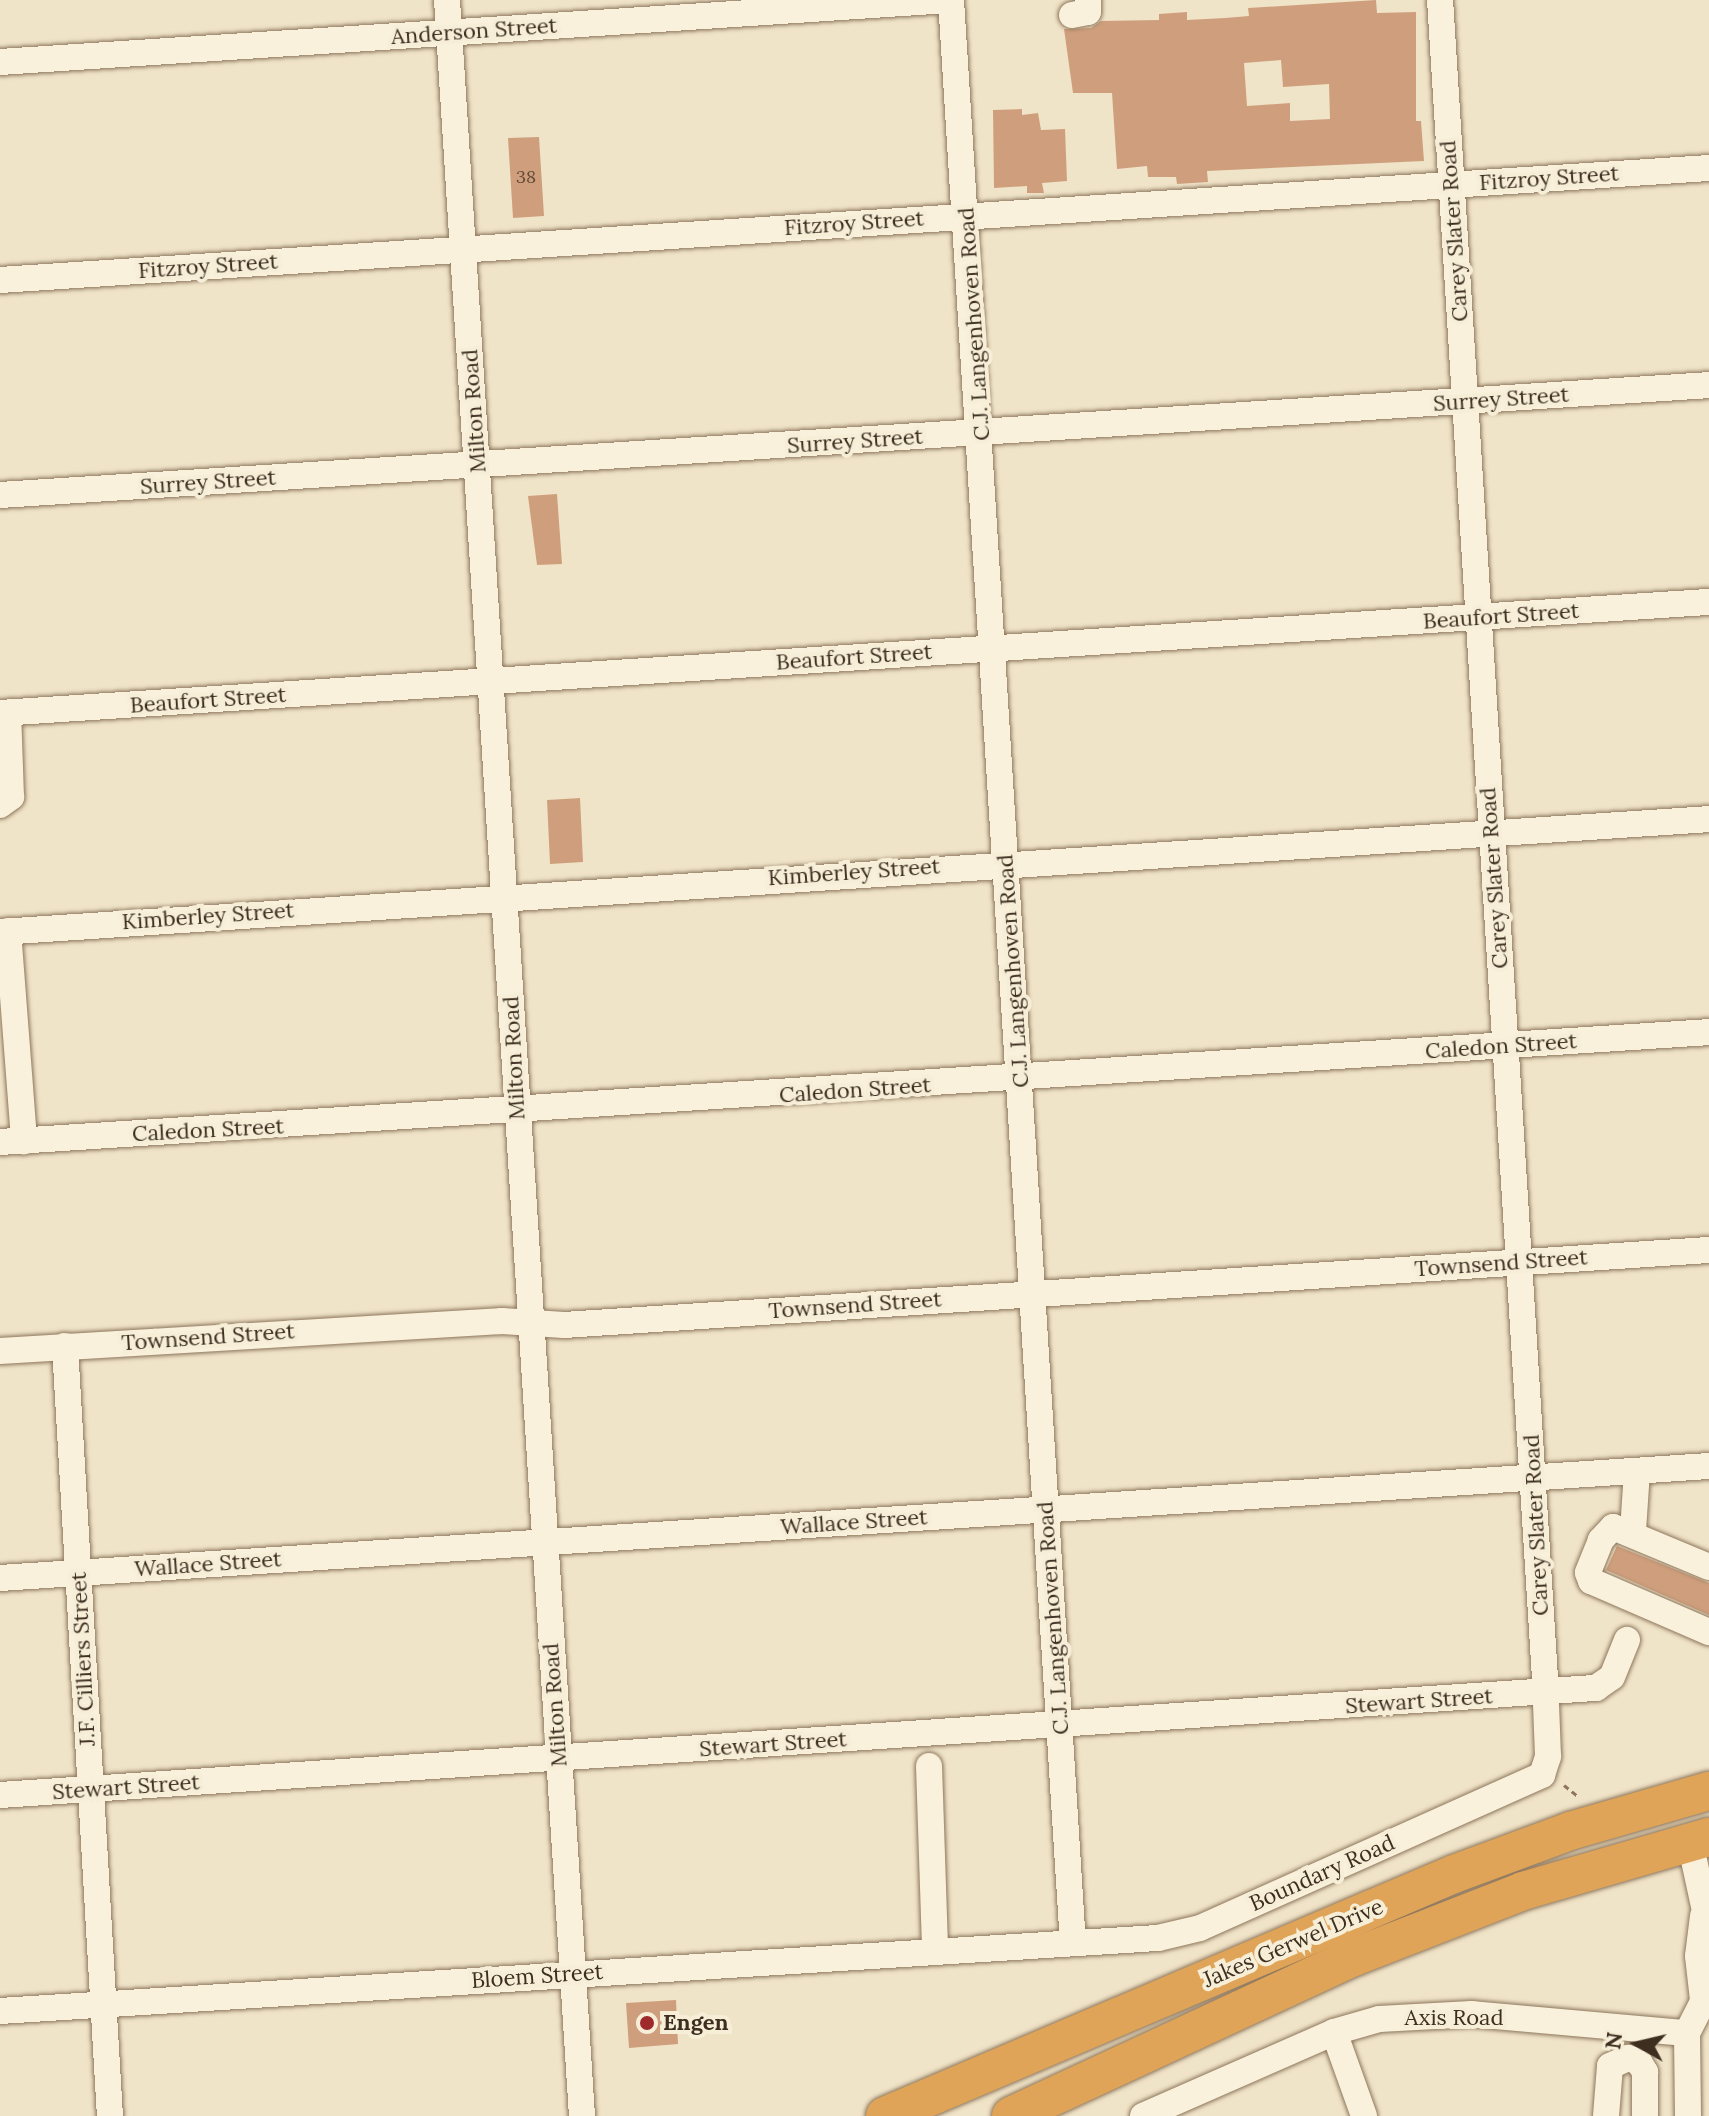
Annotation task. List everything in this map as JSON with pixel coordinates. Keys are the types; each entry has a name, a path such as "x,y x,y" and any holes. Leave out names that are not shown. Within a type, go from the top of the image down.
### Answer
{"highway":[{"name":"Jakes Gerwel Drive","path":"885,2116 1307,1935 1555,1837 1709,1791"},
{"path":"1307,1935 1370,1931 1631,1836 1662,1830 1700,1839 1709,1807"},
{"name":"Jakes Gerwel Drive","path":"1011,2116 1354,1957 1523,1891 1700,1839"}],"street":[{"name":"Milton Road","path":"447,0 582,2116"},
{"name":"Anderson Street","path":"0,62 950,0"},
{"name":"C.J. Langenhoven Road","path":"950,0 982,433 992,648 1073,1943"},
{"name":"Carey Slater Road","path":"1440,0 1548,1756"},
{"name":"Fitzroy Street","path":"0,280 1709,168"},
{"name":"Surrey Street","path":"0,495 1709,385"},
{"name":"Beaufort Street","path":"4,713 1709,602"},
{"path":"0,805 11,797 4,713"},
{"name":"Kimberley Street","path":"4,931 1007,862 1709,819"},
{"path":"4,931 12,1142"},
{"name":"Caledon Street","path":"12,1142 1021,1080 1709,1032"},
{"name":"Townsend Street","path":"0,1351 458,1323 531,1324 1709,1250"},
{"name":"J.F. Cilliers Street","path":"65,1346 101,2004 110,2116"},
{"name":"Wallace Street","path":"0,1578 1709,1466"},
{"path":"1633,1531 1637,1471"},
{"path":"1709,1567 1633,1531 1613,1527 1606,1532 1589,1567 1591,1581 1709,1632"},
{"name":"Stewart Street","path":"0,1795 1545,1692 1605,1683 1627,1640"},
{"name":"Boundary Road","path":"1073,1943 1158,1938 1200,1928 1534,1780 1542,1775 1548,1756"},
{"path":"929,1766 935,1951"},
{"path":"1688,2116 1687,2033 1706,2002 1698,1956 1706,1923 1700,1839"},
{"name":"Bloem Street","path":"0,2011 1073,1943"},
{"name":"Axis Road","path":"1143,2116 1334,2032 1428,2013 1687,2033"},
{"path":"1334,2032 1364,2116"},
{"path":"1606,2116 1610,2066 1628,2058 1639,2062 1645,2072 1645,2116"}],"building":[{"path":"1376,0 1377,13 1416,12 1416,121 1421,121 1424,161 1207,171 1208,182 1177,184 1176,177 1148,177 1147,166 1117,169 1112,93 1073,93 1064,29 1091,28 1101,21 1159,20 1159,14 1187,12 1187,20 1249,16 1248,8","holes":["1281,60 1283,87 1329,84 1330,119 1290,121 1290,103 1247,106 1244,63"]},
{"path":"1022,109 1022,115 1038,113 1041,130 1065,129 1067,181 1042,183 1044,193 1027,193 1027,186 994,188 993,110"},
{"path":"539,137 544,216 513,218 508,138"},
{"path":"557,494 562,564 537,565 528,496"},
{"path":"580,798 583,862 550,864 547,800"},
{"path":"1617,1546 1709,1583 1709,1615 1606,1570"},
{"path":"676,2000 678,2044 629,2048 626,2003"}],"place":[{"name":"Engen","path":"647,2023"}]}
